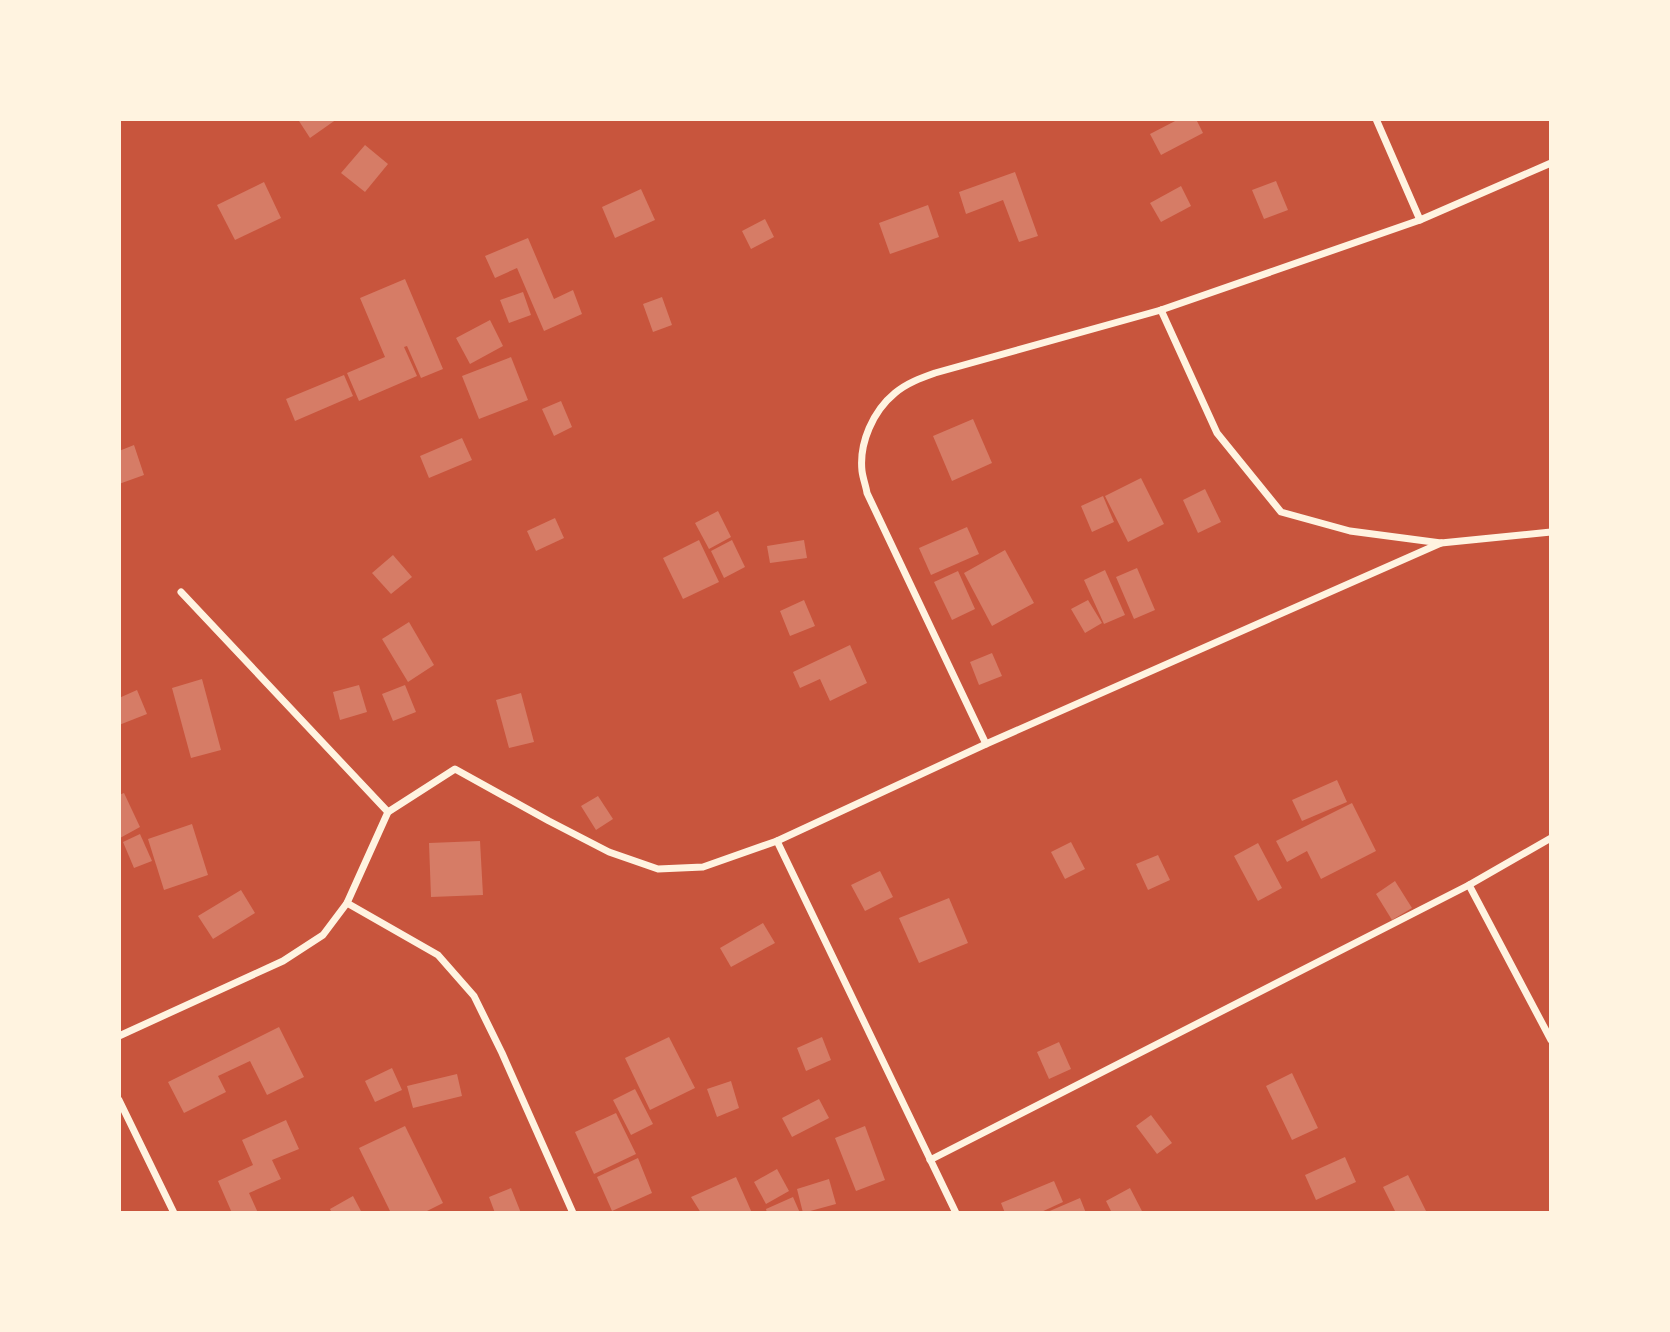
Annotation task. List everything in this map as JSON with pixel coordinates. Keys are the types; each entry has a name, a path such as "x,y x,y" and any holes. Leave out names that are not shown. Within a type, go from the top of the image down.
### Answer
{"street":[{"path":"1376,119 1420,220"},
{"path":"986,744 867,493 862,471 863,450 869,428 880,409 895,393 914,381 935,373 1161,310 1420,220 1551,163"},
{"path":"1161,310 1217,433 1281,512 1350,531 1441,543 1551,532"},
{"path":"119,1036 283,961 323,935 347,903 388,812 454,769 609,852 658,869 703,867 777,841 986,744 1441,543"},
{"path":"181,592 388,812"},
{"path":"930,1160 1469,885 1551,838"},
{"path":"777,841 956,1213"},
{"path":"1469,885 1551,1040"},
{"path":"347,903 438,955 474,996 573,1213"},
{"path":"119,1100 174,1213"}],"building":[{"path":"337,119 310,138 299,121"},
{"path":"1179,119 1196,119 1203,133 1161,155 1150,134"},
{"path":"365,145 388,164 365,192 341,173"},
{"path":"1015,172 1038,236 1019,242 1003,200 966,214 959,192"},
{"path":"1276,181 1288,210 1264,219 1252,190"},
{"path":"264,182 281,218 235,240 217,205"},
{"path":"1181,186 1191,206 1161,222 1150,203"},
{"path":"641,189 655,220 615,238 602,207"},
{"path":"928,205 939,237 890,254 879,223"},
{"path":"765,219 774,237 751,249 742,231"},
{"path":"528,238 554,299 573,290 582,314 544,331 517,268 495,278 485,256"},
{"path":"405,279 443,369 421,378 407,346 404,347 417,376 359,401 347,373 385,357 360,298"},
{"path":"523,292 531,315 509,323 500,300"},
{"path":"662,297 672,325 653,332 643,304"},
{"path":"490,320 503,346 470,364 456,338"},
{"path":"511,357 528,400 479,419 462,376"},
{"path":"344,375 353,396 295,421 286,399"},
{"path":"561,401 572,427 554,436 542,409"},
{"path":"973,419 992,463 952,481 933,436"},
{"path":"462,438 472,460 429,478 420,456"},
{"path":"134,445 144,475 119,484 119,451"},
{"path":"1141,478 1164,524 1128,542 1105,496"},
{"path":"1205,489 1221,522 1198,533 1183,500"},
{"path":"1103,496 1114,522 1092,532 1081,506"},
{"path":"718,511 731,537 709,549 695,523"},
{"path":"555,518 564,538 536,551 527,531"},
{"path":"967,527 979,554 931,575 919,548"},
{"path":"699,540 719,582 683,599 663,558"},
{"path":"732,540 745,567 724,578 711,551"},
{"path":"804,540 807,558 770,563 767,546"},
{"path":"1005,550 1034,603 992,626 964,573"},
{"path":"393,555 412,577 391,594 372,573"},
{"path":"1137,568 1155,610 1134,619 1116,577"},
{"path":"1105,570 1125,615 1104,624 1084,580"},
{"path":"958,571 975,609 952,620 934,582"},
{"path":"804,600 815,626 790,636 780,611"},
{"path":"1088,600 1102,623 1085,633 1071,609"},
{"path":"409,622 434,665 408,682 382,639"},
{"path":"850,645 867,683 830,701 820,679 800,688 793,672"},
{"path":"992,653 1002,676 979,685 970,662"},
{"path":"202,679 221,750 191,758 172,688"},
{"path":"359,685 367,712 340,720 333,692"},
{"path":"405,685 416,712 393,721 382,694"},
{"path":"137,690 147,714 119,725 119,698"},
{"path":"521,693 534,742 509,748 496,700"},
{"path":"1337,780 1347,802 1302,821 1292,800"},
{"path":"124,793 140,827 120,838 119,795"},
{"path":"598,796 613,819 596,830 581,806"},
{"path":"1352,803 1376,851 1321,879 1307,851 1287,862 1276,841"},
{"path":"192,824 208,875 164,890 148,839"},
{"path":"140,834 152,861 134,868 123,842"},
{"path":"480,841 483,895 431,897 429,843"},
{"path":"1071,842 1085,869 1065,879 1051,852"},
{"path":"1258,843 1282,888 1258,901 1234,856"},
{"path":"1158,855 1170,880 1148,890 1136,864"},
{"path":"880,871 893,897 865,911 851,885"},
{"path":"1395,881 1412,908 1392,920 1376,894"},
{"path":"241,890 255,913 213,939 198,916"},
{"path":"949,898 968,943 919,963 899,918"},
{"path":"763,923 775,943 731,967 720,948"},
{"path":"279,1027 304,1077 267,1095 250,1061 218,1076 226,1092 184,1113 168,1082"},
{"path":"669,1037 695,1088 650,1110 625,1058"},
{"path":"822,1037 831,1060 806,1071 797,1048"},
{"path":"1059,1042 1071,1069 1049,1079 1037,1052"},
{"path":"392,1068 402,1090 375,1102 365,1081"},
{"path":"1292,1073 1318,1128 1292,1140 1266,1086"},
{"path":"457,1074 462,1096 413,1108 407,1086"},
{"path":"731,1081 739,1108 717,1117 707,1089"},
{"path":"635,1089 653,1124 631,1135 613,1100"},
{"path":"819,1099 829,1118 792,1137 782,1118"},
{"path":"616,1113 636,1154 594,1174 575,1132"},
{"path":"1151,1115 1172,1143 1157,1154 1136,1126"},
{"path":"286,1120 299,1149 272,1160 281,1179 249,1193 258,1213 232,1213 218,1181 253,1165 242,1140"},
{"path":"405,1126 443,1203 423,1213 391,1213 359,1148"},
{"path":"865,1126 885,1180 856,1191 835,1138"},
{"path":"1345,1157 1356,1182 1316,1200 1305,1175"},
{"path":"638,1158 652,1193 612,1211 597,1177"},
{"path":"777,1169 789,1191 766,1204 754,1182"},
{"path":"1408,1175 1427,1213 1396,1213 1383,1187"},
{"path":"736,1177 752,1213 701,1213 691,1197"},
{"path":"829,1179 836,1204 803,1213 797,1189"},
{"path":"1054,1181 1063,1202 1039,1213 1005,1213 1001,1203"},
{"path":"511,1188 521,1213 495,1213 489,1197"},
{"path":"1130,1188 1143,1213 1112,1213 1106,1201"},
{"path":"353,1196 362,1213 332,1213 330,1209"},
{"path":"793,1197 800,1213 767,1213 766,1209"},
{"path":"1080,1198 1086,1213 1045,1213"}]}
